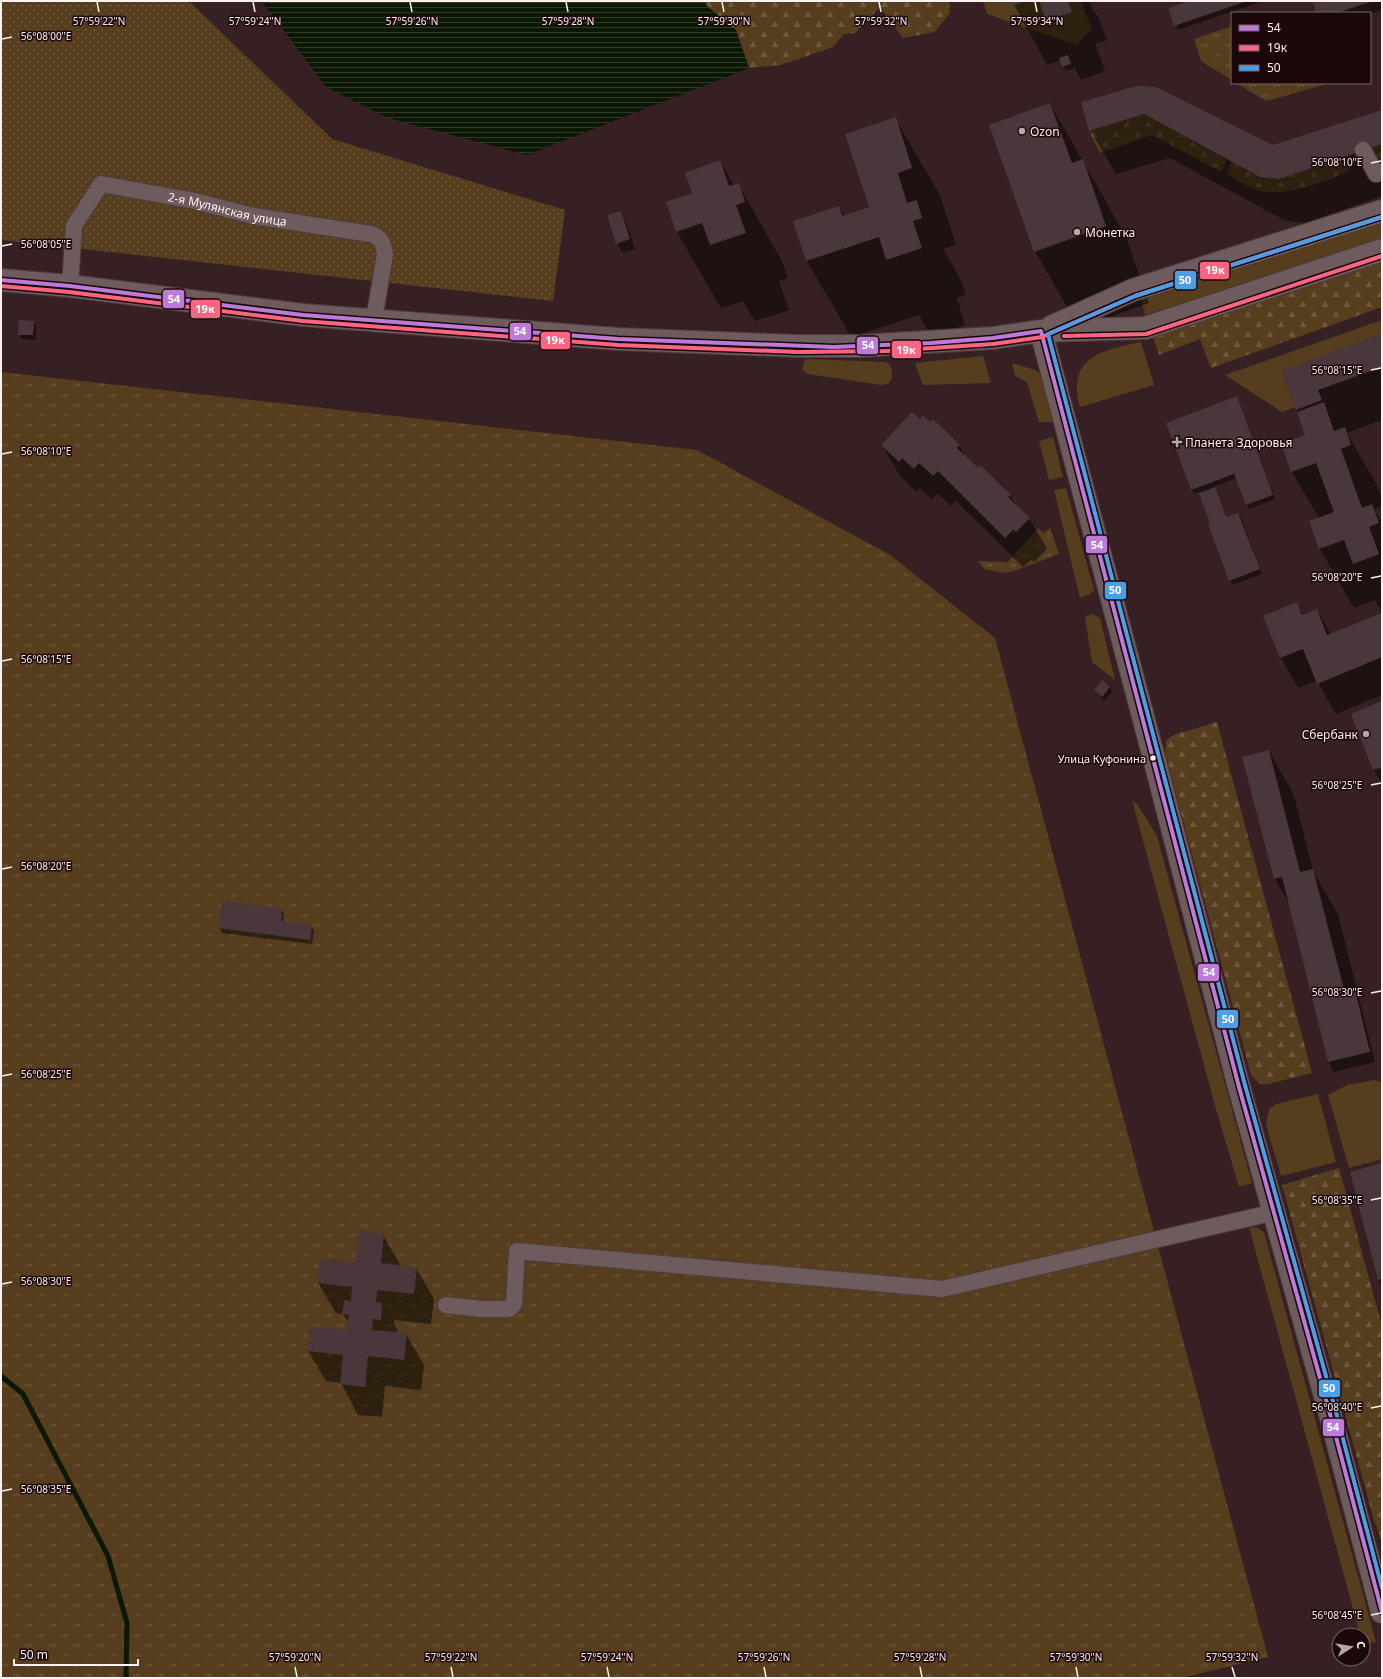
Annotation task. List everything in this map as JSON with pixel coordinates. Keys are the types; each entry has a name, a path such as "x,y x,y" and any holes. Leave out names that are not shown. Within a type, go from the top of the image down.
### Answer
{"main road":[{"path":"1041,331 1133,290 1382,211"},
{"path":"1,280 70,286 303,314 618,339 798,346 860,346 993,338 1041,331 1145,328 1382,250"},
{"path":"1041,331 1152,750 1239,1087 1275,1212 1382,1612"}],"street":[{"path":"1363,150 1376,174 1382,172"},
{"name":"2-я Мулянская улица","path":"70,286 74,226 101,184 195,201 253,216 371,234 379,237 384,244 385,254 374,320"},
{"path":"446,1305 481,1309 509,1309 514,1304 517,1251 942,1289 1275,1212"}],"green space":[{"path":"1,1 189,1 332,139 565,210 553,301 1,240"},
{"path":"703,1 949,1 950,13 935,32 903,38 880,7 855,33 844,34 833,47 781,65 749,68 736,30 709,8"},
{"path":"983,1 1011,1 1013,6 1028,1 1039,1 1046,21 1072,12 1068,1 1081,1 1092,29 1076,45 987,14"},
{"path":"1231,26 1231,79 1201,61 1194,39"},
{"path":"1238,84 1326,84 1266,101"},
{"path":"1144,114 1227,160 1221,172 1152,135 1100,153 1089,131"},
{"path":"1382,144 1382,161 1378,163 1368,148"},
{"path":"1352,154 1352,165 1348,171 1327,180 1291,191 1268,192 1257,190 1227,174 1231,162 1260,177 1279,179"},
{"path":"1382,220 1382,238 1145,315 1141,300"},
{"path":"1382,258 1382,307 1211,368 1200,339 1159,355 1153,337"},
{"path":"1382,320 1382,334 1282,371 1295,407 1282,412 1225,375"},
{"path":"1141,342 1154,385 1080,407 1077,390 1078,377 1083,367 1090,359 1100,353"},
{"path":"983,356 991,383 923,385 915,363"},
{"path":"807,359 885,362 891,367 892,379 888,384 881,385 808,374 802,370 804,362"},
{"path":"1012,363 1035,370 1042,375 1057,422 1039,422 1027,382 1015,376"},
{"path":"1,372 697,450 890,555 995,638 1268,1657 1181,1678 1,1678"},
{"path":"1053,437 1063,477 1049,480 1039,441"},
{"path":"1066,488 1094,590 1090,594 1080,598 1054,490"},
{"path":"1038,528 1044,533 1050,528 1059,554 1017,570 1004,573 984,569 978,561 1008,562"},
{"path":"1093,614 1100,618 1115,680 1092,662 1085,616"},
{"path":"1217,722 1312,1073 1268,1084 1260,1084 1251,1075 1165,753 1166,740 1176,734"},
{"path":"1132,800 1138,805 1157,836 1252,1183 1239,1187 1214,1102"},
{"path":"1375,1080 1382,1083 1382,1159 1349,1168 1328,1095 1347,1085"},
{"path":"1318,1094 1336,1162 1281,1176 1266,1125 1269,1109 1276,1104"},
{"path":"1339,1168 1382,1326 1382,1542 1374,1520 1282,1185"},
{"path":"1249,1227 1257,1228 1264,1232 1376,1642 1371,1643 1371,1627 1358,1627"}],"shaded area":[{"path":"262,1 703,1 709,8 736,30 749,68 527,155 388,118 326,87"}],"building":[{"path":"1011,1 1027,1 1012,6"},
{"path":"1039,1 1068,1 1072,12 1046,21"},
{"path":"1189,1 1247,1 1174,26 1168,8"},
{"path":"1313,1 1374,1 1339,12 1316,12"},
{"path":"1068,55 1071,64 1062,67 1059,58"},
{"path":"1137,86 1156,87 1273,145 1382,110 1382,144 1279,179 1260,177 1144,114 1089,131 1081,102"},
{"path":"1050,103 1072,163 1083,159 1106,226 1034,252 989,125"},
{"path":"896,117 912,168 898,173 907,203 917,200 922,218 913,221 922,248 886,260 879,237 806,261 793,221 839,206 842,216 869,207 845,134"},
{"path":"720,160 729,186 739,183 745,202 736,205 746,233 710,245 702,223 676,232 666,202 692,193 685,173"},
{"path":"621,211 630,239 616,244 607,215"},
{"path":"19,320 34,321 33,335 18,335"},
{"path":"1382,334 1382,367 1318,390 1322,400 1296,410 1282,371"},
{"path":"1237,396 1273,495 1246,505 1234,474 1191,490 1166,423"},
{"path":"1324,402 1334,431 1345,427 1351,445 1341,449 1362,508 1372,504 1379,523 1369,527 1379,554 1353,564 1344,540 1319,549 1309,521 1334,512 1316,463 1291,472 1281,444 1305,435 1297,412"},
{"path":"912,412 920,419 923,415 930,422 933,419 960,445 957,448 978,468 980,465 1011,495 1008,497 1030,518 1016,532 1013,530 1005,538 938,471 933,476 919,463 914,469 902,458 899,462 881,445"},
{"path":"1215,487 1226,517 1238,513 1260,569 1229,581 1208,524 1210,523 1199,493"},
{"path":"1297,602 1302,615 1317,609 1327,635 1382,613 1382,657 1317,684 1303,649 1280,658 1263,616"},
{"path":"1102,680 1110,687 1102,697 1094,690"},
{"path":"1382,701 1382,767 1373,770 1351,714"},
{"path":"1269,750 1300,872 1313,869 1345,993 1355,990 1370,1052 1328,1062 1282,877 1274,879 1242,757"},
{"path":"222,901 282,909 281,921 312,925 310,940 218,928"},
{"path":"1382,1163 1382,1279 1378,1280 1350,1172"},
{"path":"359,1231 384,1234 381,1263 417,1267 414,1294 377,1290 376,1302 382,1303 381,1320 373,1319 372,1330 407,1333 404,1360 368,1356 365,1387 340,1384 343,1355 307,1351 310,1326 347,1330 349,1315 342,1314 344,1300 351,1301 352,1287 317,1283 320,1259 355,1262"}],"waterway":[{"path":"1,1376 23,1394 108,1556 127,1623 126,1678"}],"transit line":[{"name":"19к","path":"1,286 69,292 303,321 618,345 798,352 887,351 993,344 1042,337 1135,296 1382,217"},
{"name":"50","path":"1382,217 1135,296 1048,334 1245,1085 1336,1412 1382,1588"},
{"name":"19к","path":"1064,336 1146,334 1382,256"},
{"name":"54","path":"1,280 70,286 303,315 618,339 834,347 931,343 993,338 1041,331"},
{"name":"54","path":"1041,331 1239,1087 1330,1414 1382,1612"}],"place":[{"name":"Ozon","path":"1022,131"},
{"name":"Монетка","path":"1077,232"},
{"name":"Планета Здоровья","path":"1177,442"},
{"name":"Сбербанк","path":"1366,734"},
{"name":"Улица Куфонина","path":"1153,758"}]}
